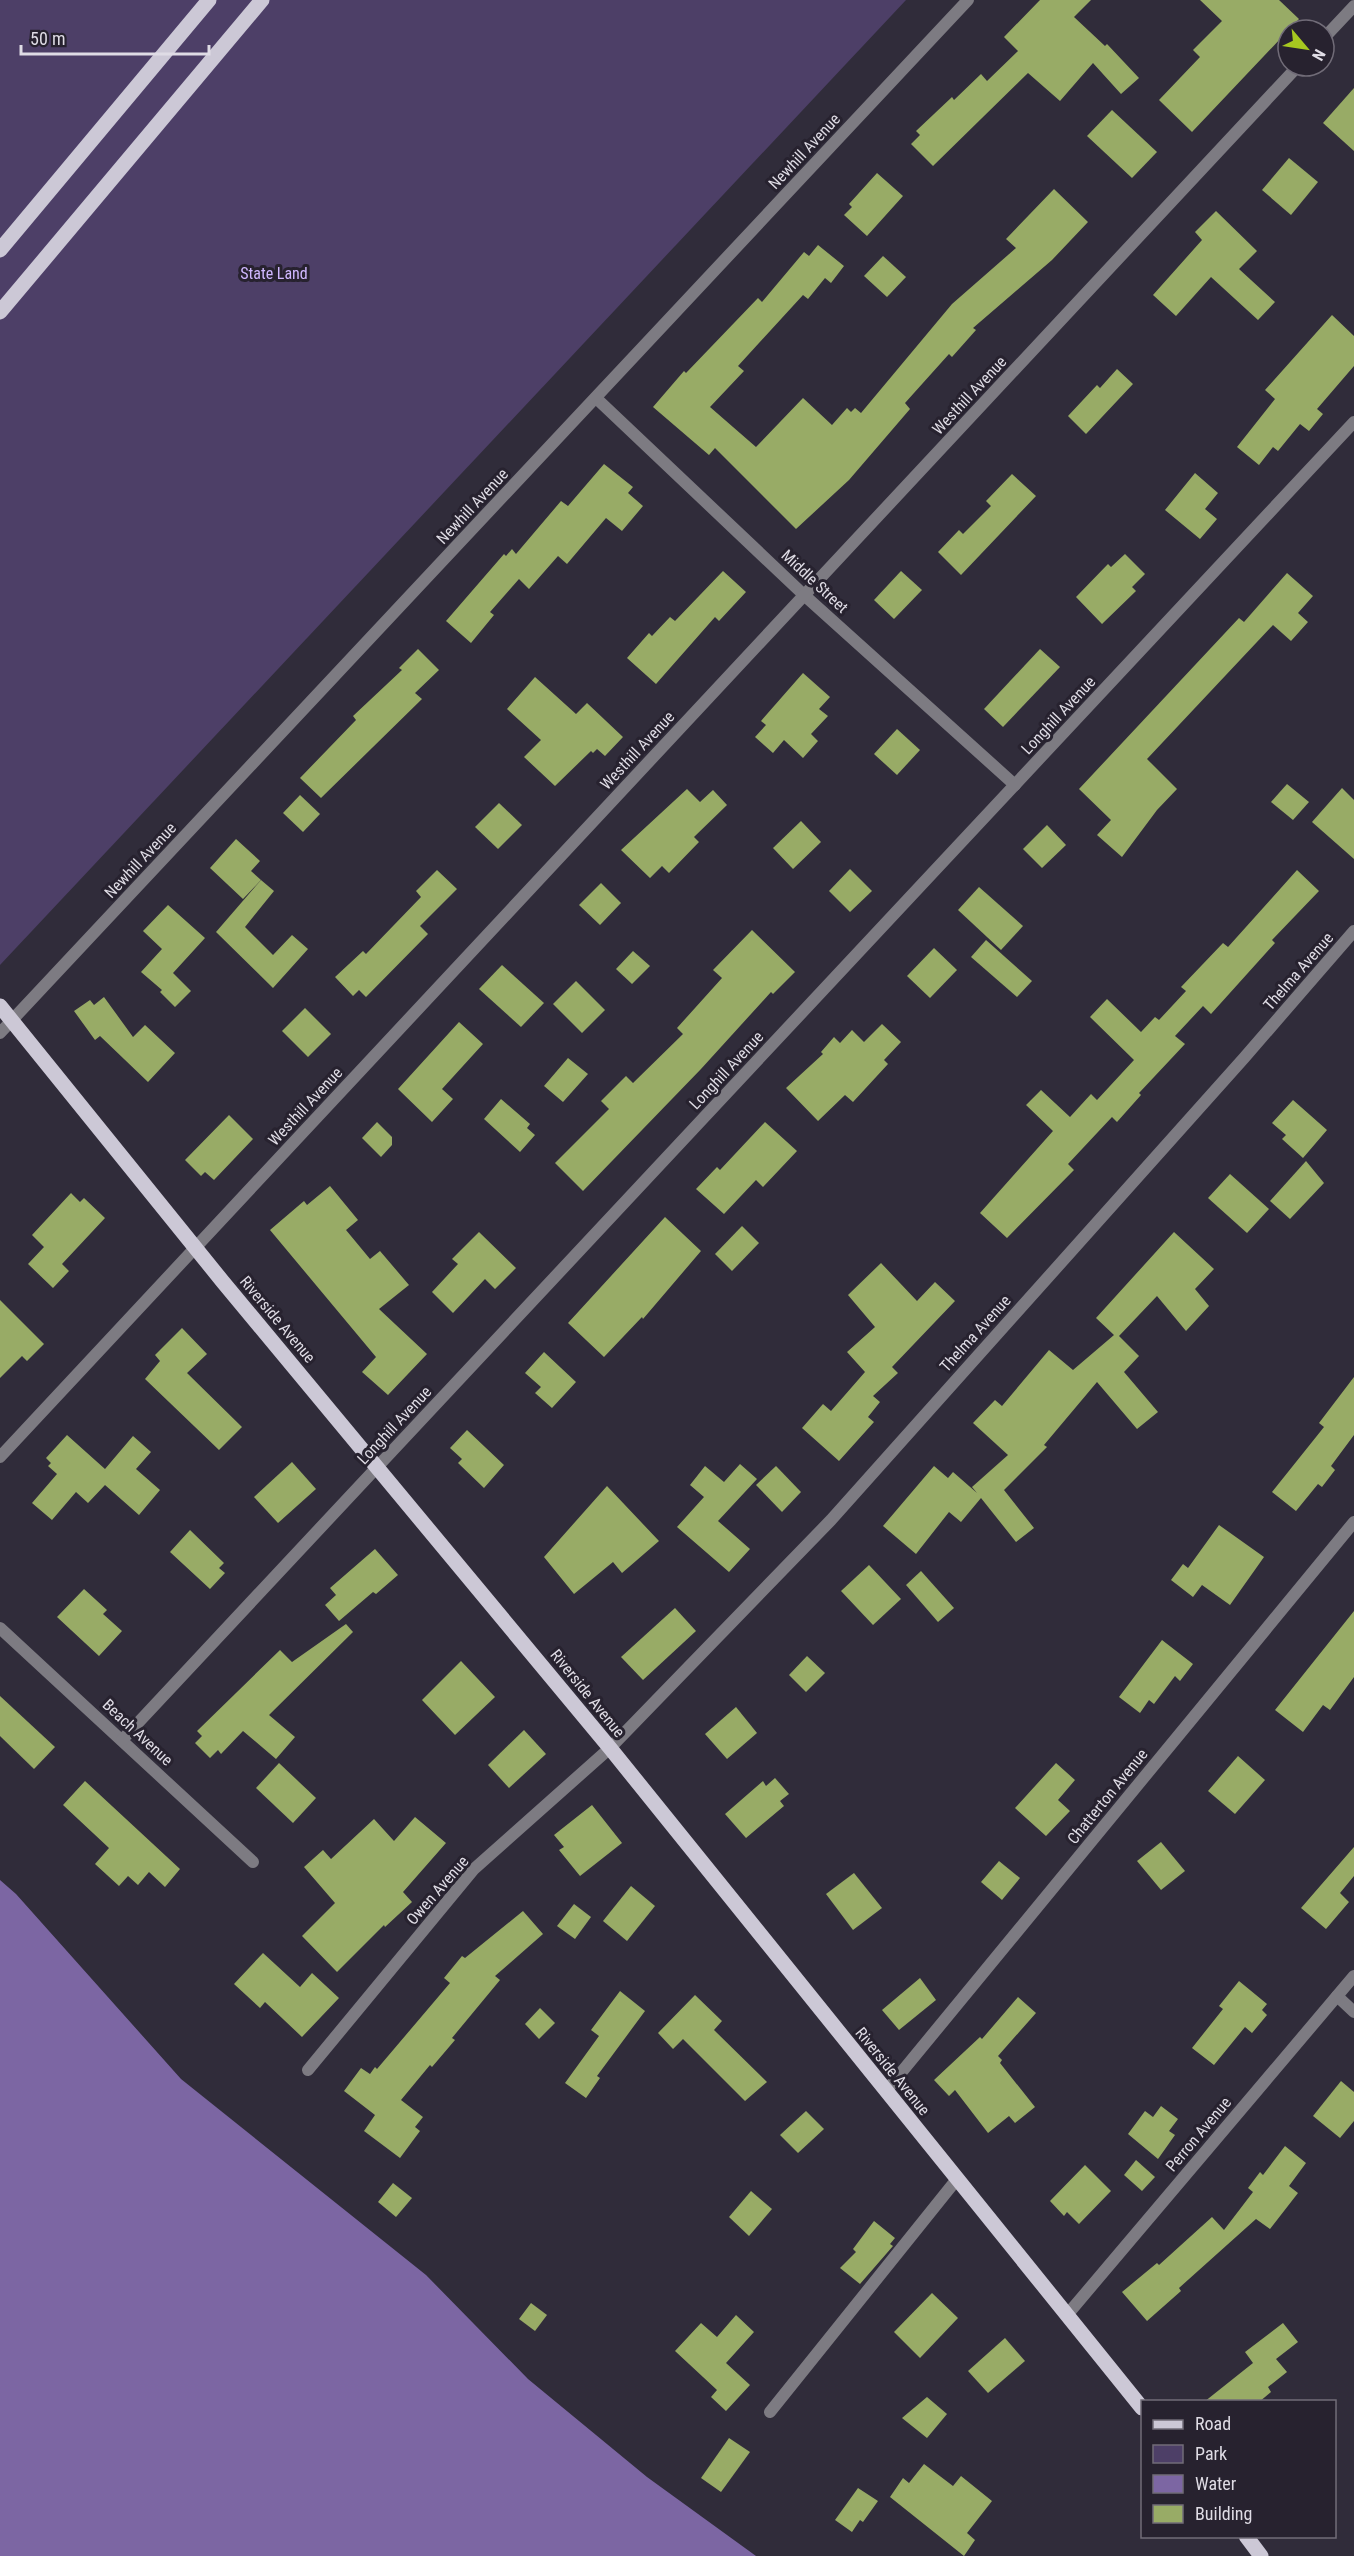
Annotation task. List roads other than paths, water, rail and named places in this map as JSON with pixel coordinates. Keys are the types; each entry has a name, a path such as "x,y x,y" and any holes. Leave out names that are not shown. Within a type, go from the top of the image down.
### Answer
{"main road":[{"path":"0,250 208,0"},
{"path":"0,312 262,0"},
{"name":"Riverside Avenue","path":"0,1006 610,1748 1141,2406"},
{"path":"1248,2538 1261,2556"}],"street":[{"name":"Newhill Avenue","path":"0,1033 968,0"},
{"path":"1336,25 1354,6"},
{"name":"Westhill Avenue","path":"0,1457 1287,78"},
{"name":"Middle Street","path":"596,398 804,595 1015,785"},
{"name":"Longhill Avenue","path":"122,1740 1354,422"},
{"name":"Thelma Avenue","path":"610,1748 831,1520 1244,1058 1354,931"},
{"name":"Chatterton Avenue","path":"886,2091 1354,1522"},
{"name":"Beach Avenue","path":"0,1628 253,1862"},
{"name":"Owen Avenue","path":"308,2070 474,1869 610,1748"},
{"name":"Perron Avenue","path":"1067,2315 1354,1976"},
{"path":"1337,1996 1354,2012"},
{"path":"770,2412 957,2179"}],"water":[{"path":"0,1880 16,1894 181,2079 426,2275 528,2379 647,2477 756,2556 0,2556"}],"park label":[{"name":"State Land","path":"274,273"}]}
